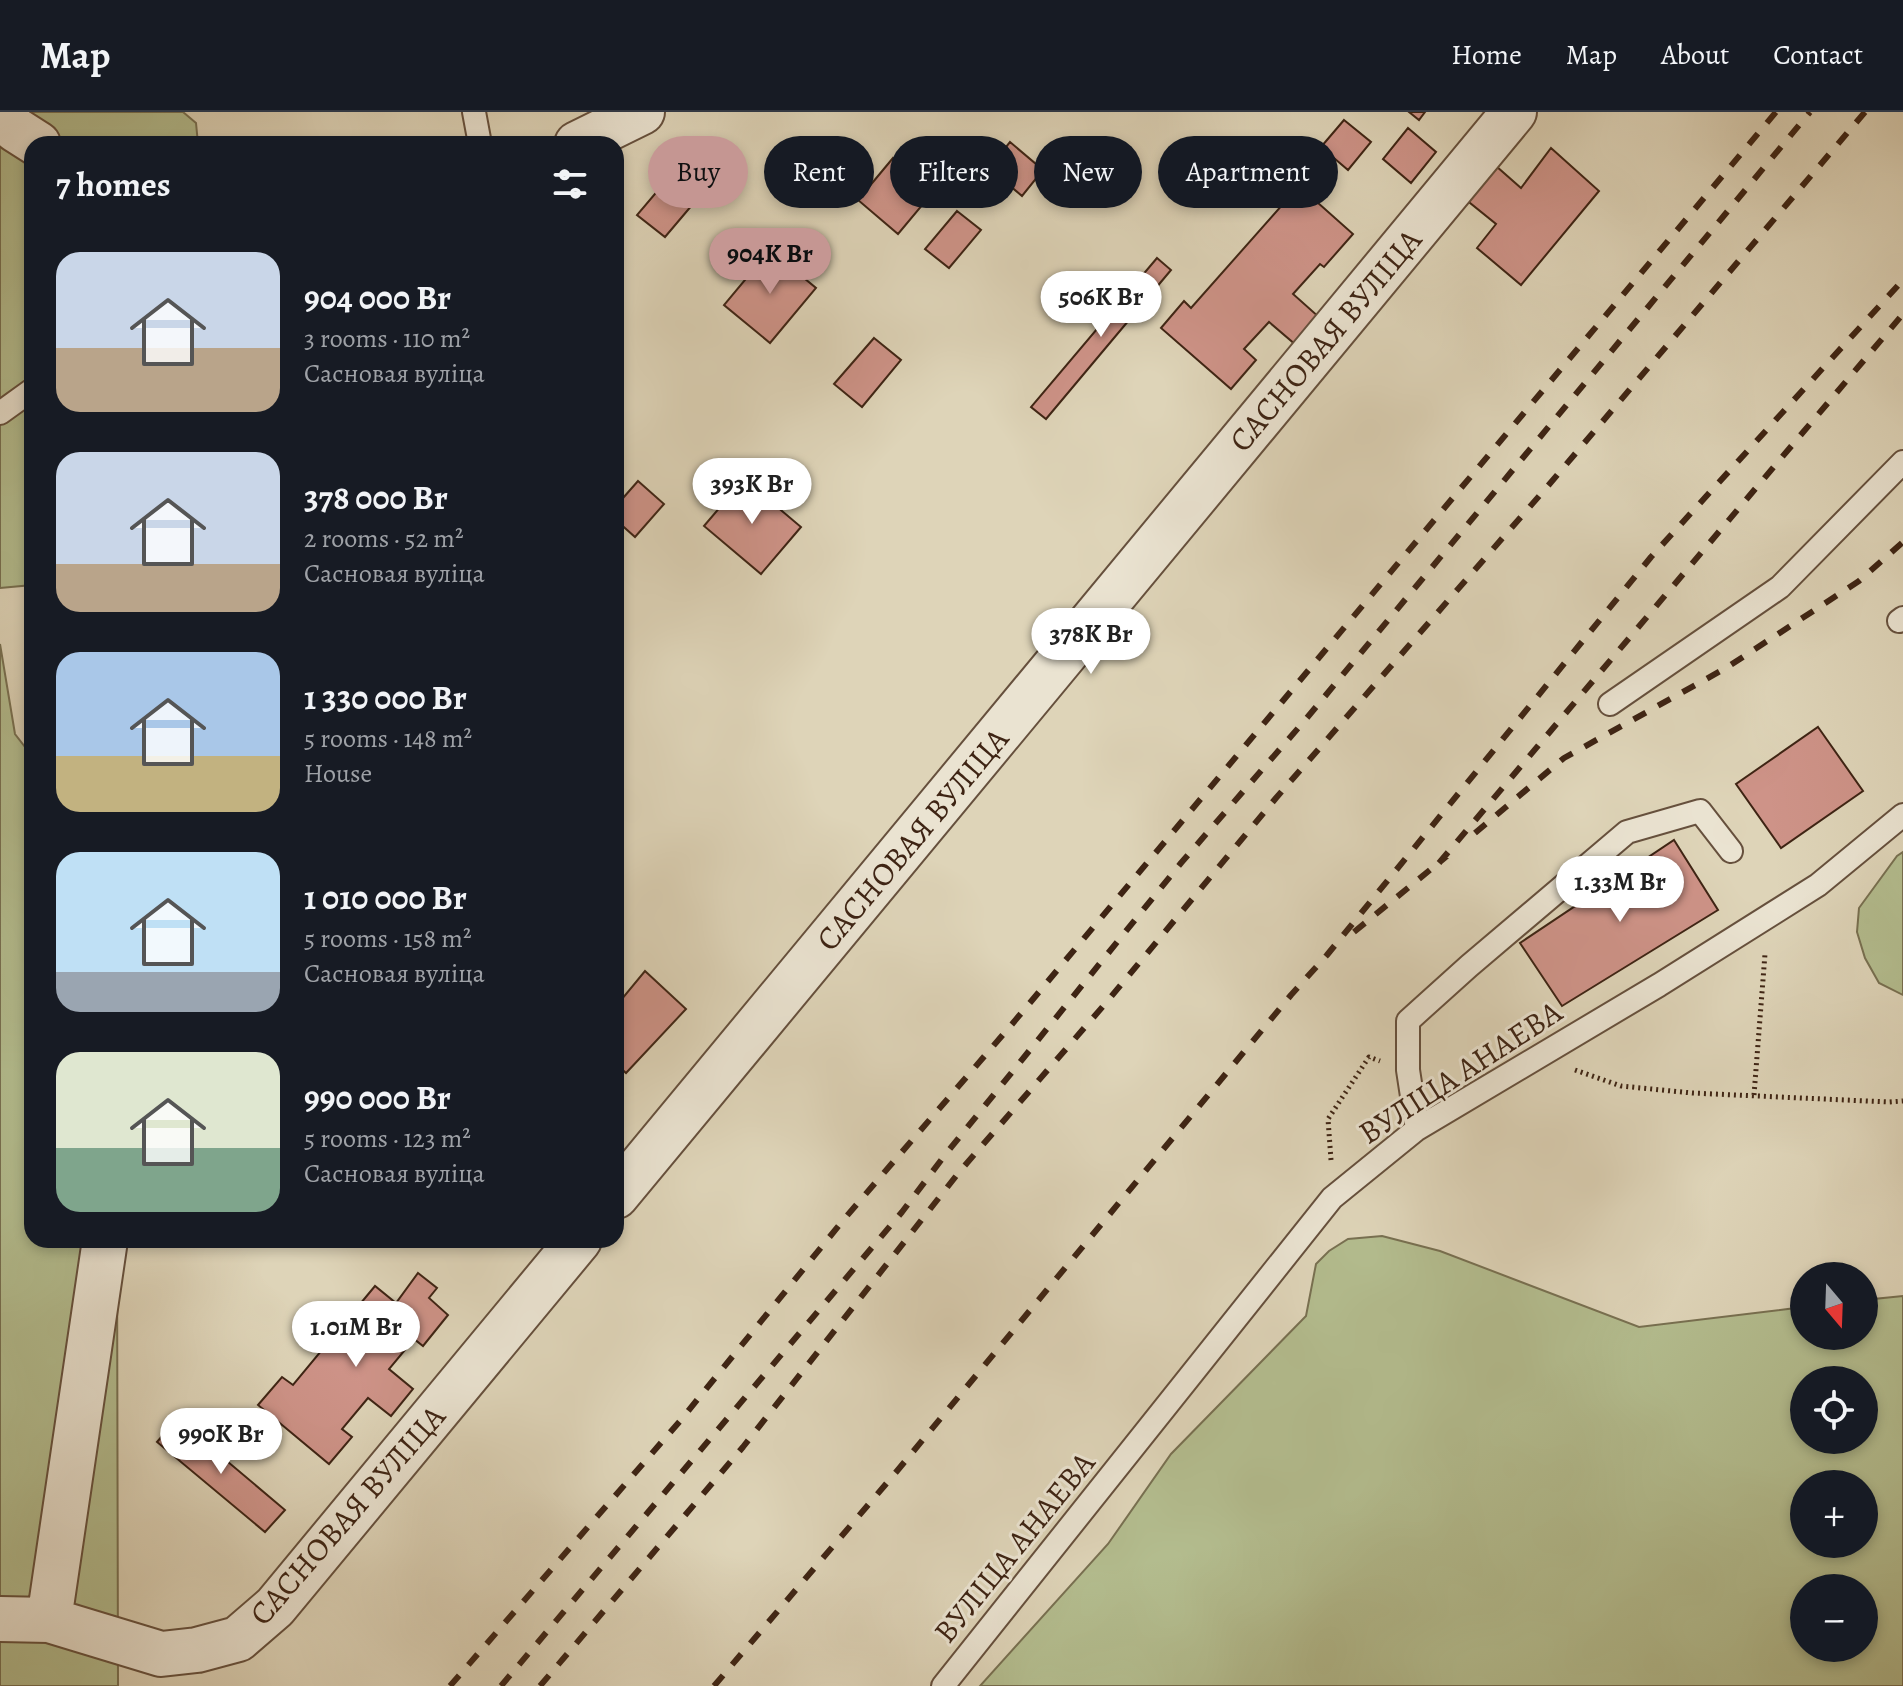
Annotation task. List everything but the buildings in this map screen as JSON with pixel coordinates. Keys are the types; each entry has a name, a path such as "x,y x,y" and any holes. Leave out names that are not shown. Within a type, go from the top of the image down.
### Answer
{"street":[{"path":"593,136 642,112"},
{"name":"САСНОВАЯ ВУЛІЦА","path":"624,1186 1514,112"},
{"path":"0,116 25,136"},
{"path":"49,1620 104,1248"},
{"name":"САСНОВАЯ ВУЛІЦА","path":"0,1619 49,1620 161,1654 197,1650 238,1639 275,1607 572,1248"}],"lane":[{"path":"474,112 478,136"},
{"path":"0,413 24,396"},
{"path":"1610,704 1780,587 1903,462"},
{"path":"1417,1129 1408,1070 1408,1021 1469,966 1627,832 1700,811 1731,851"},
{"name":"ВУЛІЦА АНАЕВА","path":"943,1686 1332,1198 1417,1129 1659,985 1818,885 1903,815"}],"path":[{"path":"1754,1095 1768,917"},
{"path":"1332,1198 1328,1119 1369,1057 1408,1070"},
{"path":"1535,1057 1621,1086 1692,1093 1903,1101"}],"green space":[{"path":"0,112 183,112 196,123 197,136 24,136 24,586 0,588"},
{"path":"0,644 15,734 24,746 24,1248 117,1248 118,1686 0,1686"},
{"path":"1903,852 1903,995 1879,983 1865,958 1857,932 1859,908"},
{"path":"1382,1236 1440,1251 1639,1327 1790,1309 1790,1350 1878,1350 1878,1299 1903,1296 1903,1686 980,1686 1108,1544 1171,1454 1306,1316 1316,1264 1348,1239"}],"railway":[{"path":"450,1686 680,1421 845,1218 1013,1023 1776,112"},
{"path":"501,1686 902,1212 1181,863 1306,719 1810,112"},
{"path":"540,1686 743,1447 960,1171 1865,112"},
{"path":"714,1686 1327,955 1651,557 1903,280"},
{"path":"1439,863 1903,314"},
{"path":"1475,833 1564,758 1726,668 1859,581 1903,542"},
{"path":"1354,932 1447,856"}]}
